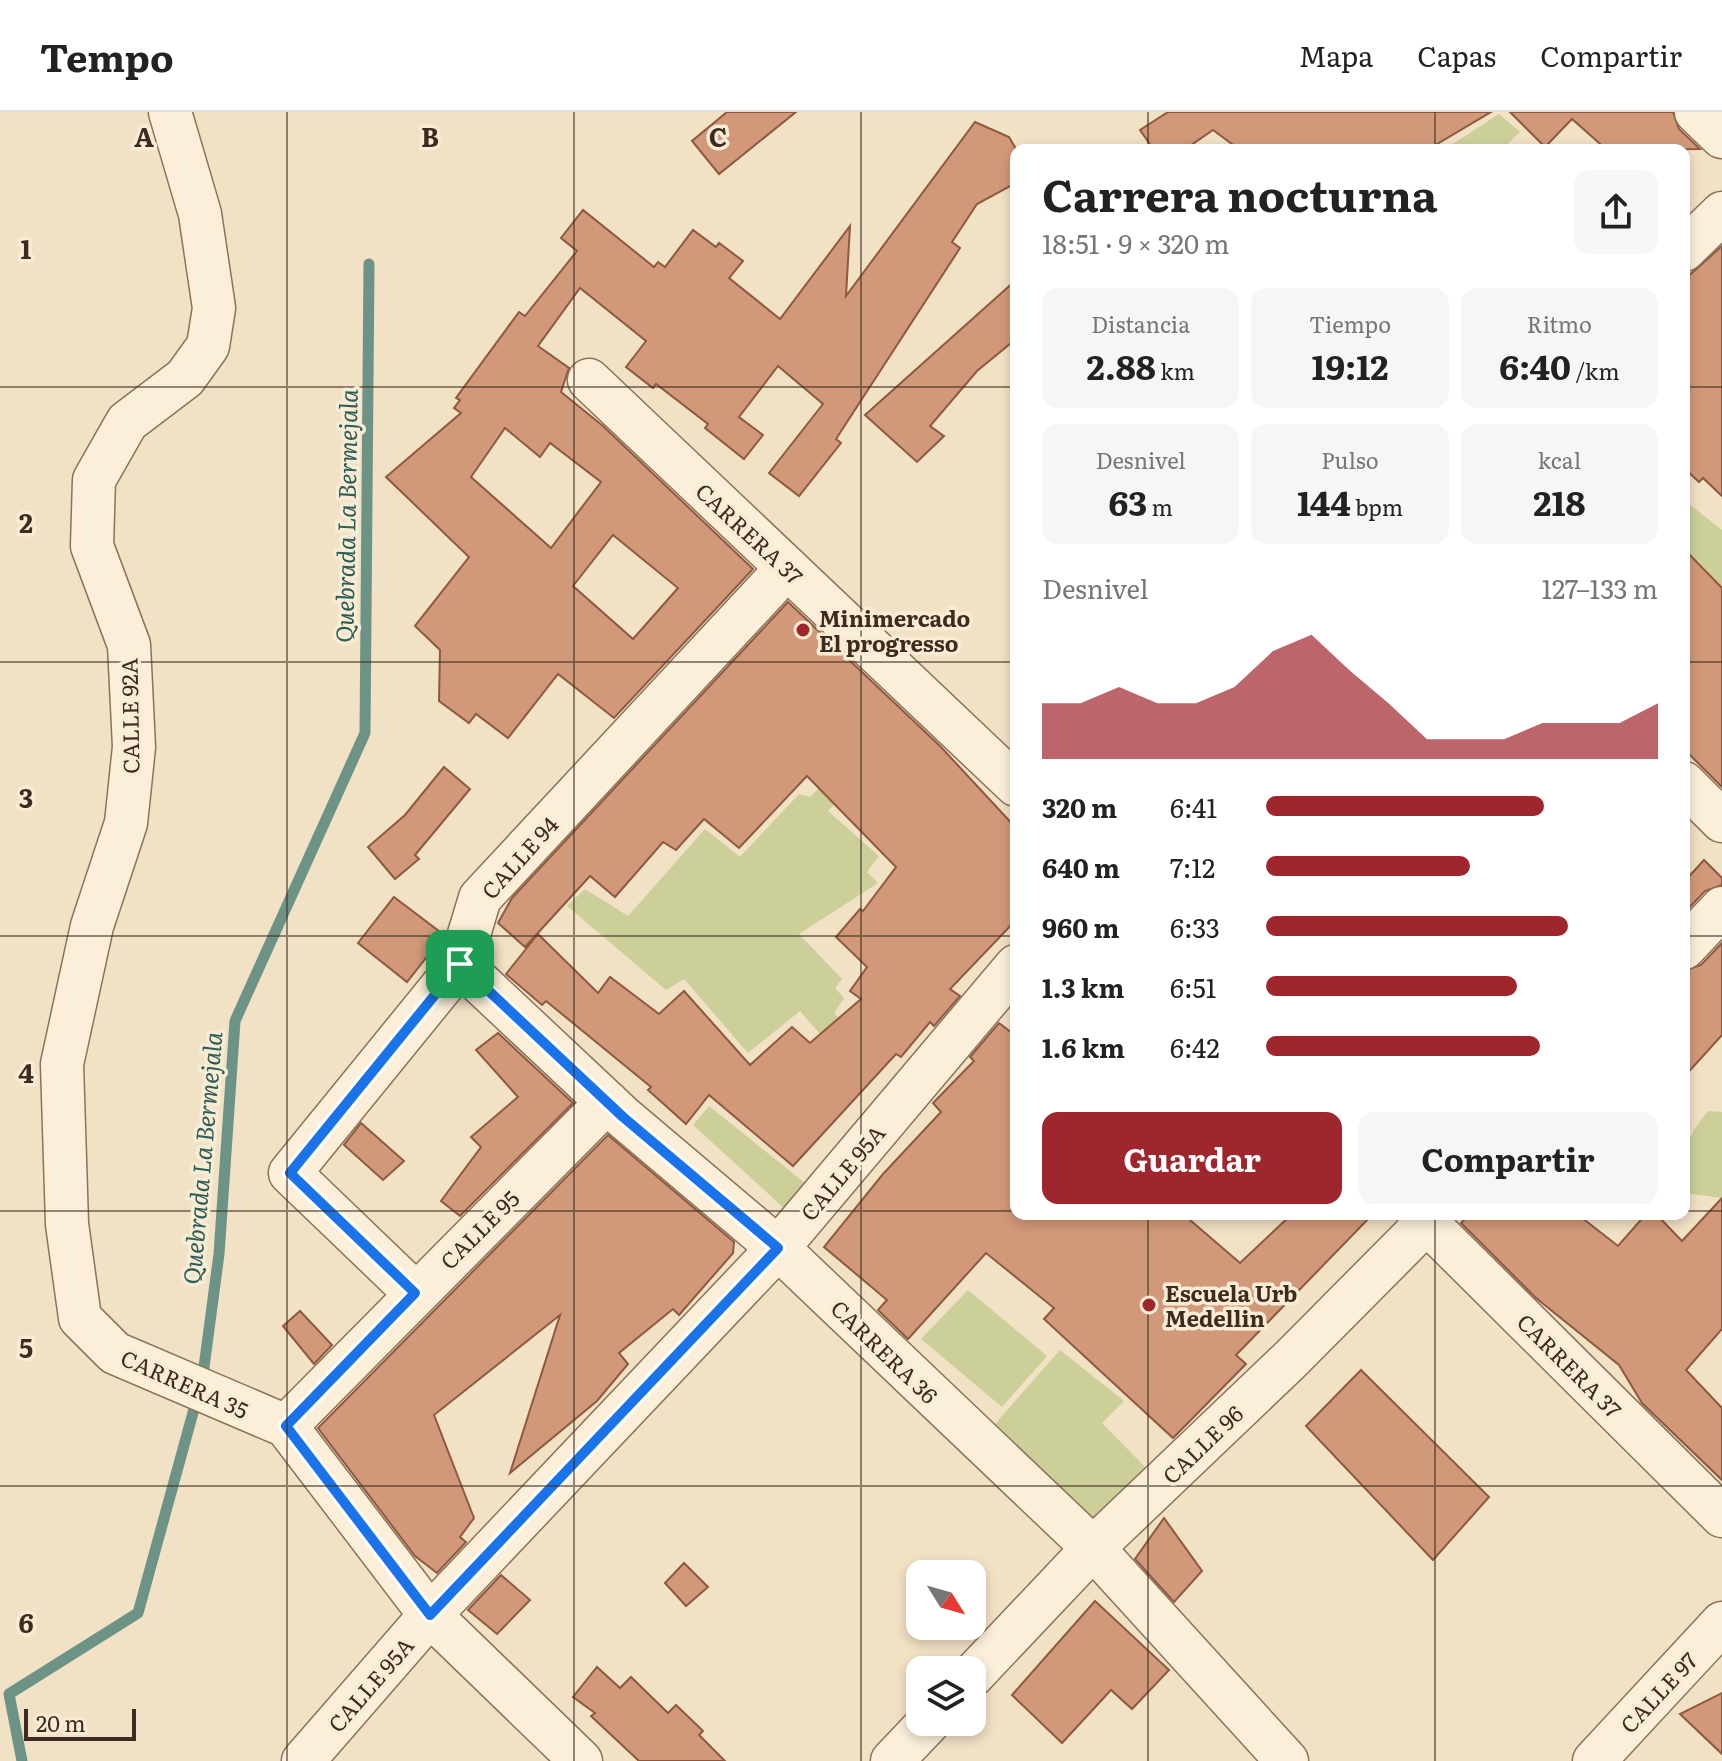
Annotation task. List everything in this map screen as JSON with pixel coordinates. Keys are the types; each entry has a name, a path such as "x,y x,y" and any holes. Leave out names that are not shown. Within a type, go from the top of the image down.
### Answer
{"street":[{"name":"CALLE 92A","path":"80,1318 67,1224 62,1064 92,926 126,823 134,747 129,645 92,546 94,480 127,422 185,378 208,346 214,308 200,214 170,112"},
{"path":"1696,112 1722,137"},
{"path":"1690,244 1722,213"},
{"name":"CARRERA 37","path":"589,380 1010,779"},
{"name":"CALLE 94","path":"415,1293 290,1173 460,964 480,898 787,568"},
{"path":"1690,789 1722,821"},
{"path":"1690,942 1722,908"},
{"name":"CARRERA 36","path":"460,964 607,1102 778,1248 1093,1548 1287,1761"},
{"name":"CALLE 95A","path":"303,1761 430,1615 778,1248 1010,973"},
{"name":"CALLE 95","path":"286,1426 607,1102"},
{"name":"CALLE 96","path":"986,1661 1093,1548 1291,1359 1423,1220"},
{"name":"CARRERA 37","path":"1429,1220 1722,1516"},
{"name":"CARRERA 35","path":"80,1318 115,1353 286,1426 430,1615 581,1761"},
{"name":"CALLE 97","path":"1594,1761 1722,1623"},
{"path":"892,1761 916,1736"}],"green space":[{"path":"1499,114 1520,132 1507,144 1453,144"},
{"path":"1690,505 1722,530 1722,683 1690,621 1690,603 1714,579 1698,561 1690,569"},
{"path":"860,746 873,762 828,811 879,856 867,872 878,883 799,934 842,979 835,988 844,998 834,1014 891,1054 863,1083 800,1011 748,1053 684,979 666,990 567,906 585,889 628,916 705,829 740,857 799,794 810,797"},
{"path":"709,1106 805,1183 784,1208 693,1125"},
{"path":"1708,1111 1722,1112 1722,1198 1690,1194 1690,1138"},
{"path":"968,1290 1047,1356 1002,1407 921,1339"},
{"path":"1060,1350 1124,1401 1102,1423 1147,1469 1093,1527 994,1425"}],"building":[{"path":"727,112 796,112 719,174 692,141"},
{"path":"1168,112 1491,112 1437,144 1232,144 1213,130 1193,144 1150,144 1140,130"},
{"path":"1510,112 1673,112 1679,129 1700,149 1690,149 1690,144 1600,144 1572,119 1548,144 1542,144"},
{"path":"975,122 1009,137 1013,144 1010,144 1010,186 977,204 952,242 960,248 836,439 841,443 799,496 769,473 823,404 778,366 739,417 763,435 744,459 705,428 708,424 656,384 653,388 626,367 646,341 580,288 538,346 569,368 561,392 603,426 753,569 614,718 558,674 508,738 476,714 469,723 439,701 440,650 415,626 469,557 386,477 461,413 454,408 460,400 456,398 519,312 525,316 577,251 561,238 583,210 654,267 658,262 665,267 693,230 716,247 719,243 743,261 729,278 780,319 850,226 846,296","holes":["505,428 540,457 550,443 601,482 551,548 471,477","613,535 678,588 633,639 573,586"]},
{"path":"1722,246 1722,496 1703,478 1699,482 1690,474 1690,275"},
{"path":"1010,285 1010,344 977,371 930,426 944,436 917,462 865,415"},
{"path":"1690,555 1722,588 1722,787 1690,755"},
{"path":"788,602 940,746 1010,822 1010,926 950,989 960,996 934,1026 930,1022 901,1057 896,1054 793,1166 709,1095 686,1124 648,1090 651,1087 546,1001 542,1005 506,974 538,934 598,993 610,977 659,1014 684,991 750,1065 792,1027 810,1043 861,999 850,991 867,967 836,937 860,909 863,911 896,867 807,776 739,848 704,819 676,850 663,842 615,897 590,876 525,947 498,923 512,898"},
{"path":"444,767 470,789 415,855 419,859 395,879 368,847 405,815"},
{"path":"1704,860 1722,878 1722,885 1705,891 1690,907 1690,875"},
{"path":"394,897 444,935 407,982 358,943"},
{"path":"1722,943 1722,1035 1690,1070 1690,969 1701,965"},
{"path":"999,1023 1010,1031 1010,1220 1190,1220 1240,1263 1286,1220 1367,1220 1236,1355 1246,1364 1173,1438 1044,1319 1054,1308 986,1253 908,1339 878,1310 887,1300 824,1247 883,1174 941,1112 933,1103 974,1061 970,1057"},
{"path":"498,1033 573,1103 460,1216 441,1201 481,1147 471,1137 518,1097 476,1050"},
{"path":"361,1123 404,1161 383,1180 344,1145"},
{"path":"608,1135 734,1242 733,1253 679,1315 673,1309 619,1353 628,1364 597,1401 510,1473 560,1315 434,1415 474,1518 460,1537 466,1542 437,1573 415,1556 318,1428"},
{"path":"1722,1198 1722,1329 1686,1370 1722,1408 1722,1480 1642,1403 1619,1365 1536,1298 1461,1223 1464,1220 1585,1220 1618,1246 1641,1220 1662,1220 1682,1241"},
{"path":"300,1311 332,1345 314,1364 283,1326"},
{"path":"1361,1370 1489,1497 1433,1560 1306,1426"},
{"path":"1164,1518 1202,1571 1174,1602 1135,1559"},
{"path":"684,1563 708,1587 686,1606 665,1583"},
{"path":"501,1575 530,1600 497,1634 468,1610"},
{"path":"1095,1601 1169,1670 1132,1709 1111,1690 1062,1743 1012,1695"},
{"path":"597,1667 620,1688 631,1677 668,1713 676,1705 703,1731 699,1735 725,1761 639,1761 591,1716 595,1713 573,1697"},
{"path":"1722,1693 1722,1754 1680,1714"}],"waterway":[{"name":"Quebrada La Bermejala","path":"202,1382 219,1254 235,1021 365,733 369,264"},
{"name":"Quebrada La Bermejala","path":"22,1761 9,1694 138,1613 197,1398"}],"place":[{"name":"Minimercado El progresso","path":"803,630"},
{"name":"Escuela Urb Medellin","path":"1149,1305"}],"route":[{"path":"460,964 623,1117 778,1248 430,1615 286,1426 415,1293 290,1173 460,964"}]}
